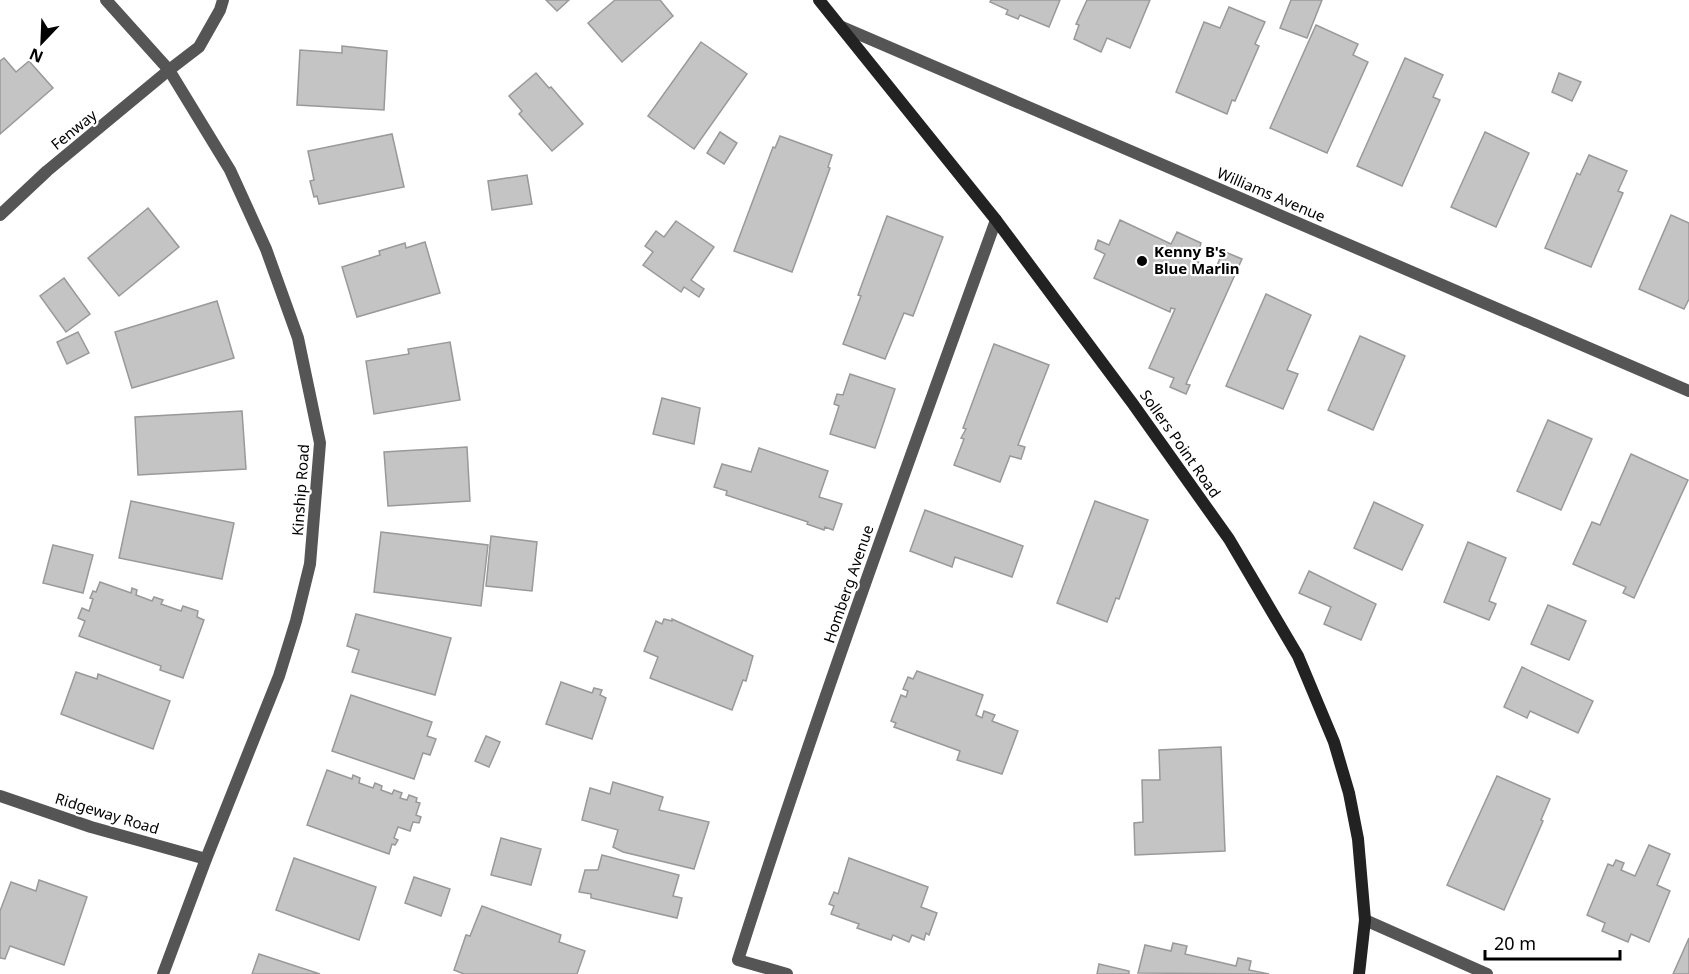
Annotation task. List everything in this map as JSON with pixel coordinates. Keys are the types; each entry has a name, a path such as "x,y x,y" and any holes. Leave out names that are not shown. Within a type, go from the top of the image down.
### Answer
{"street":[{"name":"Kinship Road","path":"106,0 169,70 230,170 266,249 298,338 320,443 310,564 296,621 279,676 162,974"},
{"path":"169,70 199,47 220,10 223,0"},
{"name":"Sollers Point Road","path":"819,0 996,220 1134,404 1229,539 1298,656 1334,742 1349,793 1358,839 1365,920 1359,974"},
{"name":"Williams Avenue","path":"842,27 1689,391"},
{"name":"Fenway","path":"0,215 47,171 169,70"},
{"name":"Homberg Avenue","path":"787,974 738,960 784,815 887,520 996,220"},
{"name":"Ridgeway Road","path":"0,796 91,827 206,859"},
{"path":"1365,920 1487,974"}],"building":[{"path":"546,0 569,0 557,11"},
{"path":"615,0 660,0 673,16 622,62 588,23"},
{"path":"991,0 1060,0 1049,27 1020,15 1018,19 1006,14 1008,10 990,2"},
{"path":"1087,0 1150,0 1130,48 1107,38 1101,52 1074,39 1079,25 1076,24"},
{"path":"1291,0 1322,0 1307,38 1280,28"},
{"path":"1229,7 1265,22 1255,44 1259,46 1227,114 1176,92 1204,22 1220,28"},
{"path":"1316,25 1358,44 1353,55 1368,62 1327,153 1270,128"},
{"path":"701,42 747,74 694,149 648,116"},
{"path":"342,46 387,51 384,110 297,105 300,50 342,53"},
{"path":"4,58 16,72 29,61 53,88 0,134 0,61"},
{"path":"1405,58 1443,75 1433,97 1440,100 1402,186 1357,166"},
{"path":"536,73 583,124 552,151 519,114 522,111 509,96"},
{"path":"1559,73 1581,82 1572,101 1552,92"},
{"path":"720,132 737,143 724,164 707,153"},
{"path":"1485,132 1529,153 1496,227 1451,207"},
{"path":"392,134 404,187 319,204 317,196 314,197 310,181 314,180 308,151"},
{"path":"780,136 832,155 828,167 830,168 792,272 734,251 773,147 775,148"},
{"path":"1589,155 1627,171 1618,191 1623,193 1591,267 1545,248 1577,173 1580,175"},
{"path":"527,175 532,204 492,210 488,181"},
{"path":"148,208 179,247 119,296 88,258"},
{"path":"1671,215 1689,223 1689,299 1684,309 1639,289"},
{"path":"887,216 943,237 913,316 904,313 885,359 843,344"},
{"path":"1120,220 1171,244 1177,232 1201,243 1196,261 1215,270 1223,251 1242,259 1186,384 1190,385 1186,394 1170,387 1174,378 1149,368 1175,309 1171,308 1170,312 1094,278 1105,254 1095,249 1098,240 1109,245"},
{"path":"676,221 714,247 691,280 704,289 699,297 684,287 681,292 643,265 653,252 645,246 656,231 664,237"},
{"path":"425,242 440,293 357,317 342,267 380,255 379,251 405,243 406,248"},
{"path":"64,278 90,314 66,332 40,296"},
{"path":"1266,294 1311,315 1287,370 1298,374 1283,409 1226,386"},
{"path":"217,301 234,358 132,388 115,332"},
{"path":"78,332 89,353 67,364 57,342"},
{"path":"1360,336 1405,356 1373,430 1328,410"},
{"path":"450,342 460,400 374,414 366,361 409,354 408,349"},
{"path":"994,344 1049,365 1018,445 1025,447 1021,459 1010,456 1000,482 954,465 964,439 961,438 966,429 963,428"},
{"path":"850,374 895,389 875,448 830,434 839,406 834,404 837,394 843,395"},
{"path":"662,398 700,408 694,444 653,434"},
{"path":"242,411 246,469 138,475 135,417"},
{"path":"1548,420 1592,439 1561,510 1517,491"},
{"path":"467,447 470,501 388,506 384,452"},
{"path":"759,448 828,471 819,497 842,504 833,530 825,527 824,530 807,524 808,522 726,495 727,491 714,487 722,464 751,472"},
{"path":"1631,454 1688,480 1634,598 1623,593 1626,587 1573,564 1592,522 1600,525"},
{"path":"131,501 234,523 222,579 119,558"},
{"path":"1095,501 1148,520 1119,599 1116,598 1107,622 1057,603"},
{"path":"1374,502 1423,525 1402,570 1354,548"},
{"path":"925,510 1023,546 1012,577 955,557 952,567 910,551"},
{"path":"381,532 488,545 481,606 374,592"},
{"path":"491,536 537,542 532,591 486,586"},
{"path":"1468,542 1506,558 1489,601 1496,604 1489,620 1444,602"},
{"path":"53,545 93,555 83,593 43,583"},
{"path":"1309,571 1376,604 1361,640 1324,624 1331,607 1299,593"},
{"path":"100,582 131,593 132,588 137,590 136,595 152,601 154,597 163,600 161,604 181,611 183,606 198,611 197,617 204,620 183,678 160,670 161,666 79,636 85,621 78,618 82,608 89,611 93,599 90,598 93,591 96,592"},
{"path":"1548,605 1586,621 1569,660 1531,644"},
{"path":"356,614 451,638 435,695 352,672 359,650 347,646"},
{"path":"664,619 672,621 672,619 753,656 746,681 743,680 732,710 650,678 658,657 644,651 656,621 662,624"},
{"path":"1522,667 1593,701 1578,733 1530,711 1527,718 1504,707"},
{"path":"917,671 983,695 976,715 982,718 984,711 995,715 992,721 1018,731 1002,774 957,760 960,751 894,727 896,723 891,721 901,695 906,697 908,691 903,689 908,677 913,679"},
{"path":"76,672 97,679 98,674 170,701 153,749 61,714"},
{"path":"561,682 592,693 594,688 602,690 600,695 606,698 592,739 546,724"},
{"path":"351,695 432,722 427,736 436,739 430,755 423,753 414,779 332,751"},
{"path":"486,736 500,742 489,767 475,761"},
{"path":"1221,747 1225,851 1135,855 1134,823 1143,822 1142,780 1160,780 1159,750"},
{"path":"327,770 352,779 353,775 360,778 359,783 373,788 375,783 382,786 381,790 392,794 394,790 402,793 400,798 407,800 409,795 417,798 416,802 420,803 416,815 421,817 419,823 413,822 410,831 398,827 394,838 398,840 395,845 392,844 389,854 307,825"},
{"path":"1497,776 1550,799 1541,820 1543,821 1504,910 1447,885"},
{"path":"613,782 663,797 659,810 709,822 694,869 623,852 613,847 618,830 582,820 590,788 610,794"},
{"path":"501,838 541,849 531,885 491,875"},
{"path":"1649,845 1670,854 1657,885 1670,891 1649,942 1631,934 1628,942 1602,931 1605,923 1587,915 1608,864 1613,866 1616,860 1624,863 1621,870 1635,876"},
{"path":"602,855 679,875 673,896 682,898 677,918 591,898 591,894 579,892 585,870 598,870"},
{"path":"294,858 376,887 359,940 276,910"},
{"path":"849,858 928,887 921,907 937,913 929,935 926,933 924,940 912,935 909,942 893,935 891,940 857,928 859,924 831,914 834,906 829,904 834,892 838,894"},
{"path":"414,877 450,889 441,916 405,903"},
{"path":"39,880 87,897 64,965 10,946 5,959 0,958 0,911 11,882 36,891"},
{"path":"482,906 561,935 559,942 585,951 577,974 464,974 454,970 466,935 470,936"},
{"path":"1689,938 1689,974 1673,974"},
{"path":"1173,943 1187,946 1185,954 1236,966 1238,958 1251,961 1249,970 1269,974 1138,973 1145,945 1171,951"},
{"path":"259,954 320,974 252,974"},
{"path":"1099,964 1129,971 1129,974 1097,974"}],"place":[{"name":"Kenny B's Blue Marlin","path":"1142,261"}]}
